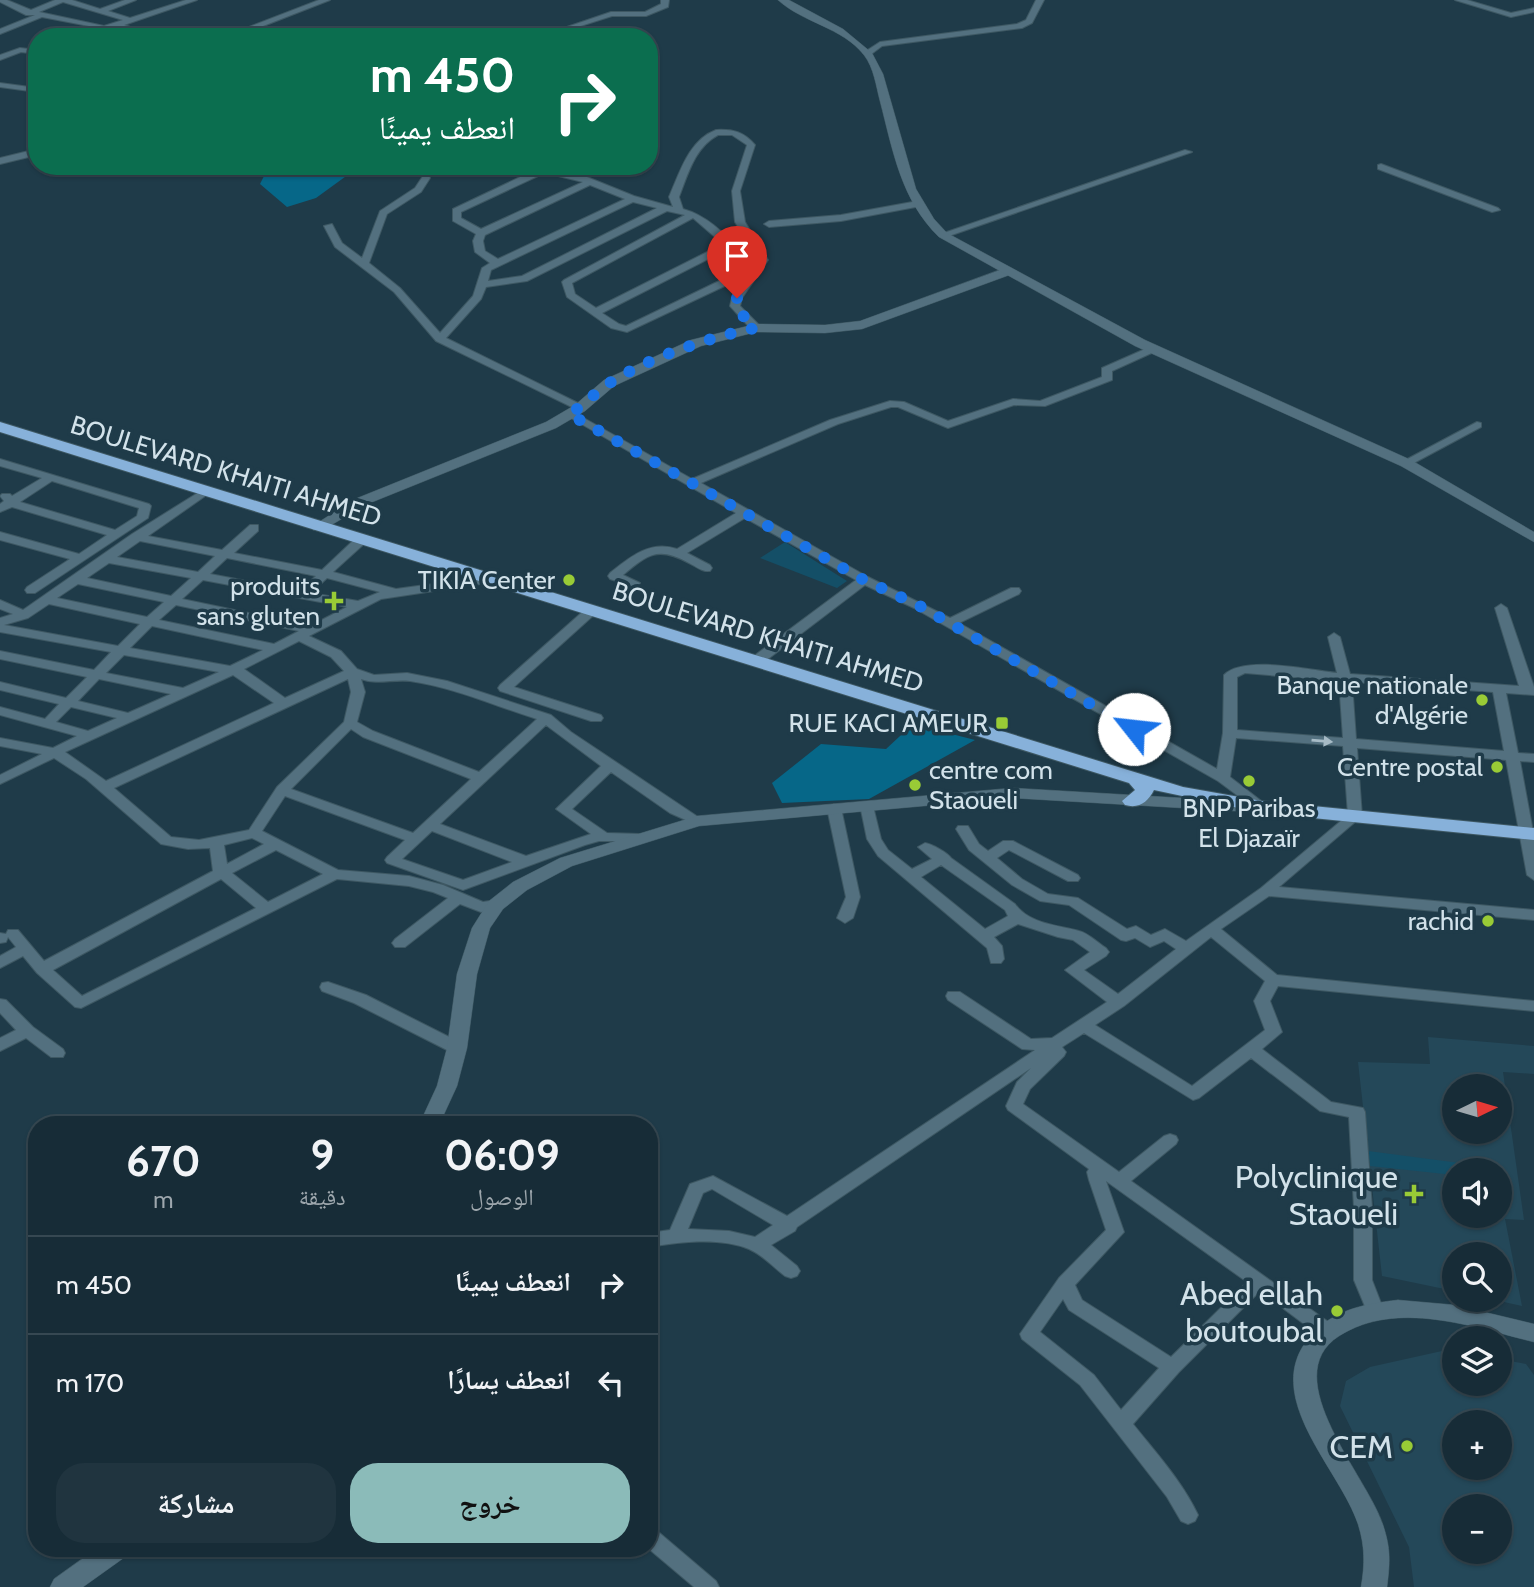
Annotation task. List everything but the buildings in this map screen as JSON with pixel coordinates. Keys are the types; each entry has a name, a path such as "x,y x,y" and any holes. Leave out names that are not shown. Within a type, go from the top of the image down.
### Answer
{"highway":[{"name":"BOULEVARD KHAITI AHMED","path":"0,427 1180,792 1262,807 1529,834"},
{"path":"1132,801 1141,797 1145,790 1142,783 1134,777"}],"main road":[{"path":"783,0 848,37 867,53 876,68 895,138 918,204 928,223 943,235 1153,349 1406,463 1534,538"},
{"path":"318,527 360,502 551,425 575,411 609,383 684,348 722,335 756,328 825,329 862,325 1008,271"},
{"path":"433,1116 447,1086 457,1048 467,974 481,928 496,905 520,886 566,862 697,821 1013,793 1262,807"},
{"path":"1374,1587 1379,1575 1378,1546 1371,1517 1309,1407 1304,1389 1308,1355 1327,1331 1357,1315 1376,1311 1417,1310 1534,1334"},
{"path":"63,1587 105,1557"}],"street":[{"path":"1,0 39,16 109,28 192,0"},
{"path":"29,13 63,0 131,20"},
{"path":"112,0 155,12"},
{"path":"73,21 132,0"},
{"path":"156,0 175,6"},
{"path":"251,28 326,0"},
{"path":"568,28 611,14 646,14 665,5 665,0"},
{"path":"867,53 875,46 887,42 1019,26 1029,20 1040,0"},
{"path":"1460,0 1511,15 1534,10"},
{"path":"0,32 39,16"},
{"path":"0,58 20,50 28,51"},
{"path":"0,86 28,89"},
{"path":"679,211 674,197 700,145 713,134 723,132 745,137 751,145 736,191 740,222 763,260 752,273 735,306 756,328"},
{"path":"943,235 1188,152"},
{"path":"0,161 28,154"},
{"path":"1381,167 1495,210"},
{"path":"481,233 456,219 456,211 532,175"},
{"path":"570,175 632,199 692,214 714,228 752,273"},
{"path":"364,264 383,213 418,190 426,178"},
{"path":"496,262 480,251 478,241 481,233 589,182"},
{"path":"440,339 478,298 487,268 632,199"},
{"path":"769,224 841,218 918,204"},
{"path":"484,284 524,279 667,208"},
{"path":"692,214 671,228 571,277 567,282 570,295 620,328 635,327 752,273"},
{"path":"329,226 338,245 404,297 440,339 575,411 692,483 864,580 949,623 1223,778 1262,807"},
{"path":"594,313 730,244"},
{"path":"692,483 834,422 890,404 900,404 948,425 1013,402 1041,404 1108,378 1106,370 1153,349"},
{"path":"1406,463 1477,425"},
{"path":"0,462 145,506 142,518 31,590"},
{"path":"4,500 46,476"},
{"path":"0,622 24,614 47,600 204,492"},
{"path":"4,500 115,534"},
{"path":"680,552 746,512"},
{"path":"47,724 148,624 254,528"},
{"path":"0,536 80,558"},
{"path":"136,537 325,574 397,593"},
{"path":"301,596 361,540"},
{"path":"634,583 614,576 644,551 664,548 680,552 706,568"},
{"path":"107,559 199,578 358,605"},
{"path":"0,780 89,735 231,672 358,605 397,593 487,579"},
{"path":"0,742 55,752 166,841 181,845 216,843 254,833 282,790 350,723 358,692 352,672 336,654 306,633 77,580"},
{"path":"755,662 864,580"},
{"path":"949,623 1014,591"},
{"path":"47,600 148,624 274,648"},
{"path":"0,604 24,614"},
{"path":"1223,778 1230,733 1231,675 1235,671 1252,668 1345,678 1531,690 1501,608"},
{"path":"592,610 505,688 596,718"},
{"path":"0,628 239,672 284,704"},
{"path":"954,996 1028,1045 1053,1045 1118,1002 1211,929 1266,891 1355,816 1352,743 1345,678 1334,637"},
{"path":"0,655 187,693"},
{"path":"103,788 352,672 373,679 407,677 442,684 546,718 566,735 675,810 697,821"},
{"path":"0,686 130,716"},
{"path":"1499,688 1529,834 1534,875"},
{"path":"0,712 89,735"},
{"path":"546,718 447,807 433,826 392,860 463,885 581,841 604,837 640,838"},
{"path":"350,723 368,734 479,777"},
{"path":"1230,733 1534,758"},
{"path":"604,837 563,810 611,764"},
{"path":"282,790 416,839"},
{"path":"867,805 874,839 883,853 984,936 994,946 996,959"},
{"path":"834,808 853,897 845,918"},
{"path":"433,826 524,861"},
{"path":"963,829 974,847 1017,882 1045,898 1073,901 1126,936 1136,931 1150,942 1165,934 1186,948"},
{"path":"254,833 335,874 410,881 438,888 481,906 496,905"},
{"path":"216,843 221,872 265,907"},
{"path":"42,969 275,844"},
{"path":"988,858 1008,844 1073,878"},
{"path":"925,847 944,858 1013,912 1063,934 1077,934 1101,952 1073,970 1118,1002"},
{"path":"911,876 944,858"},
{"path":"5,936 25,948 42,969 81,1003 265,907 335,874"},
{"path":"1266,891 1534,915"},
{"path":"984,936 1034,892"},
{"path":"400,943 458,898"},
{"path":"1211,929 1273,980 1534,1006"},
{"path":"0,963 25,948"},
{"path":"1083,1025 1193,1094 1274,1032 1262,1001 1273,980"},
{"path":"328,987 360,999 457,1048"},
{"path":"0,1004 27,1031 57,1052"},
{"path":"0,1045 27,1031"},
{"path":"757,1245 1058,1052 1053,1045"},
{"path":"1251,1049 1326,1107 1357,1112 1363,1208 1363,1280 1376,1311"},
{"path":"1016,1080 1014,1106 1327,1331"},
{"path":"1120,1180 1170,1139"},
{"path":"1104,1169 1096,1172 1098,1189 1112,1215 1115,1232 1065,1283 1028,1334 1087,1380 1174,1491 1188,1515"},
{"path":"677,1235 696,1189 713,1182 789,1226"},
{"path":"658,1238 677,1235 728,1238 757,1245 791,1271"},
{"path":"1121,1424 1172,1367 1259,1281"},
{"path":"1065,1283 1075,1305 1172,1367"},
{"path":"658,1544 709,1587"}],"shaded area":[{"path":"264,175 348,175 316,198 287,207 260,184"},
{"path":"785,542 847,581 837,588 760,558"},
{"path":"913,724 975,740 869,799 782,803 772,783 821,744 886,749"},
{"name":"Polyclinique Staoueli","path":"1428,1037 1534,1046 1534,1074 1442,1074 1442,1144 1512,1144 1512,1135 1524,1220 1512,1219 1512,1158 1442,1158 1442,1228 1507,1228 1509,1242 1442,1242 1442,1288 1382,1276 1358,1062 1430,1064"},
{"path":"1368,1151 1442,1161 1442,1174 1370,1166"},
{"name":"Polyclinique Staoueli","path":"1512,1255 1522,1306 1512,1304"},
{"name":"CEM","path":"1442,1351 1442,1396 1512,1396 1512,1361 1526,1364 1534,1375 1534,1587 1414,1587 1409,1547 1340,1406 1346,1381 1370,1367"}],"place":[{"name":"TIKIA Center","path":"569,580"},
{"name":"produits sans gluten","path":"334,601"},
{"name":"Banque nationale d'Algérie","path":"1482,700"},
{"name":"RUE KACI AMEUR","path":"1002,723"},
{"name":"Centre postal","path":"1497,767"},
{"name":"BNP Paribas El Djazaïr","path":"1249,781"},
{"name":"centre com Staoueli","path":"915,785"},
{"name":"rachid","path":"1488,921"},
{"name":"Polyclinique Staoueli","path":"1414,1194"},
{"name":"Abed ellah boutoubal","path":"1337,1311"},
{"name":"CEM","path":"1407,1446"}],"route":[{"path":"737,298 736,309 756,328 696,343 609,383 569,414 864,580 918,605 1134,729"}]}
